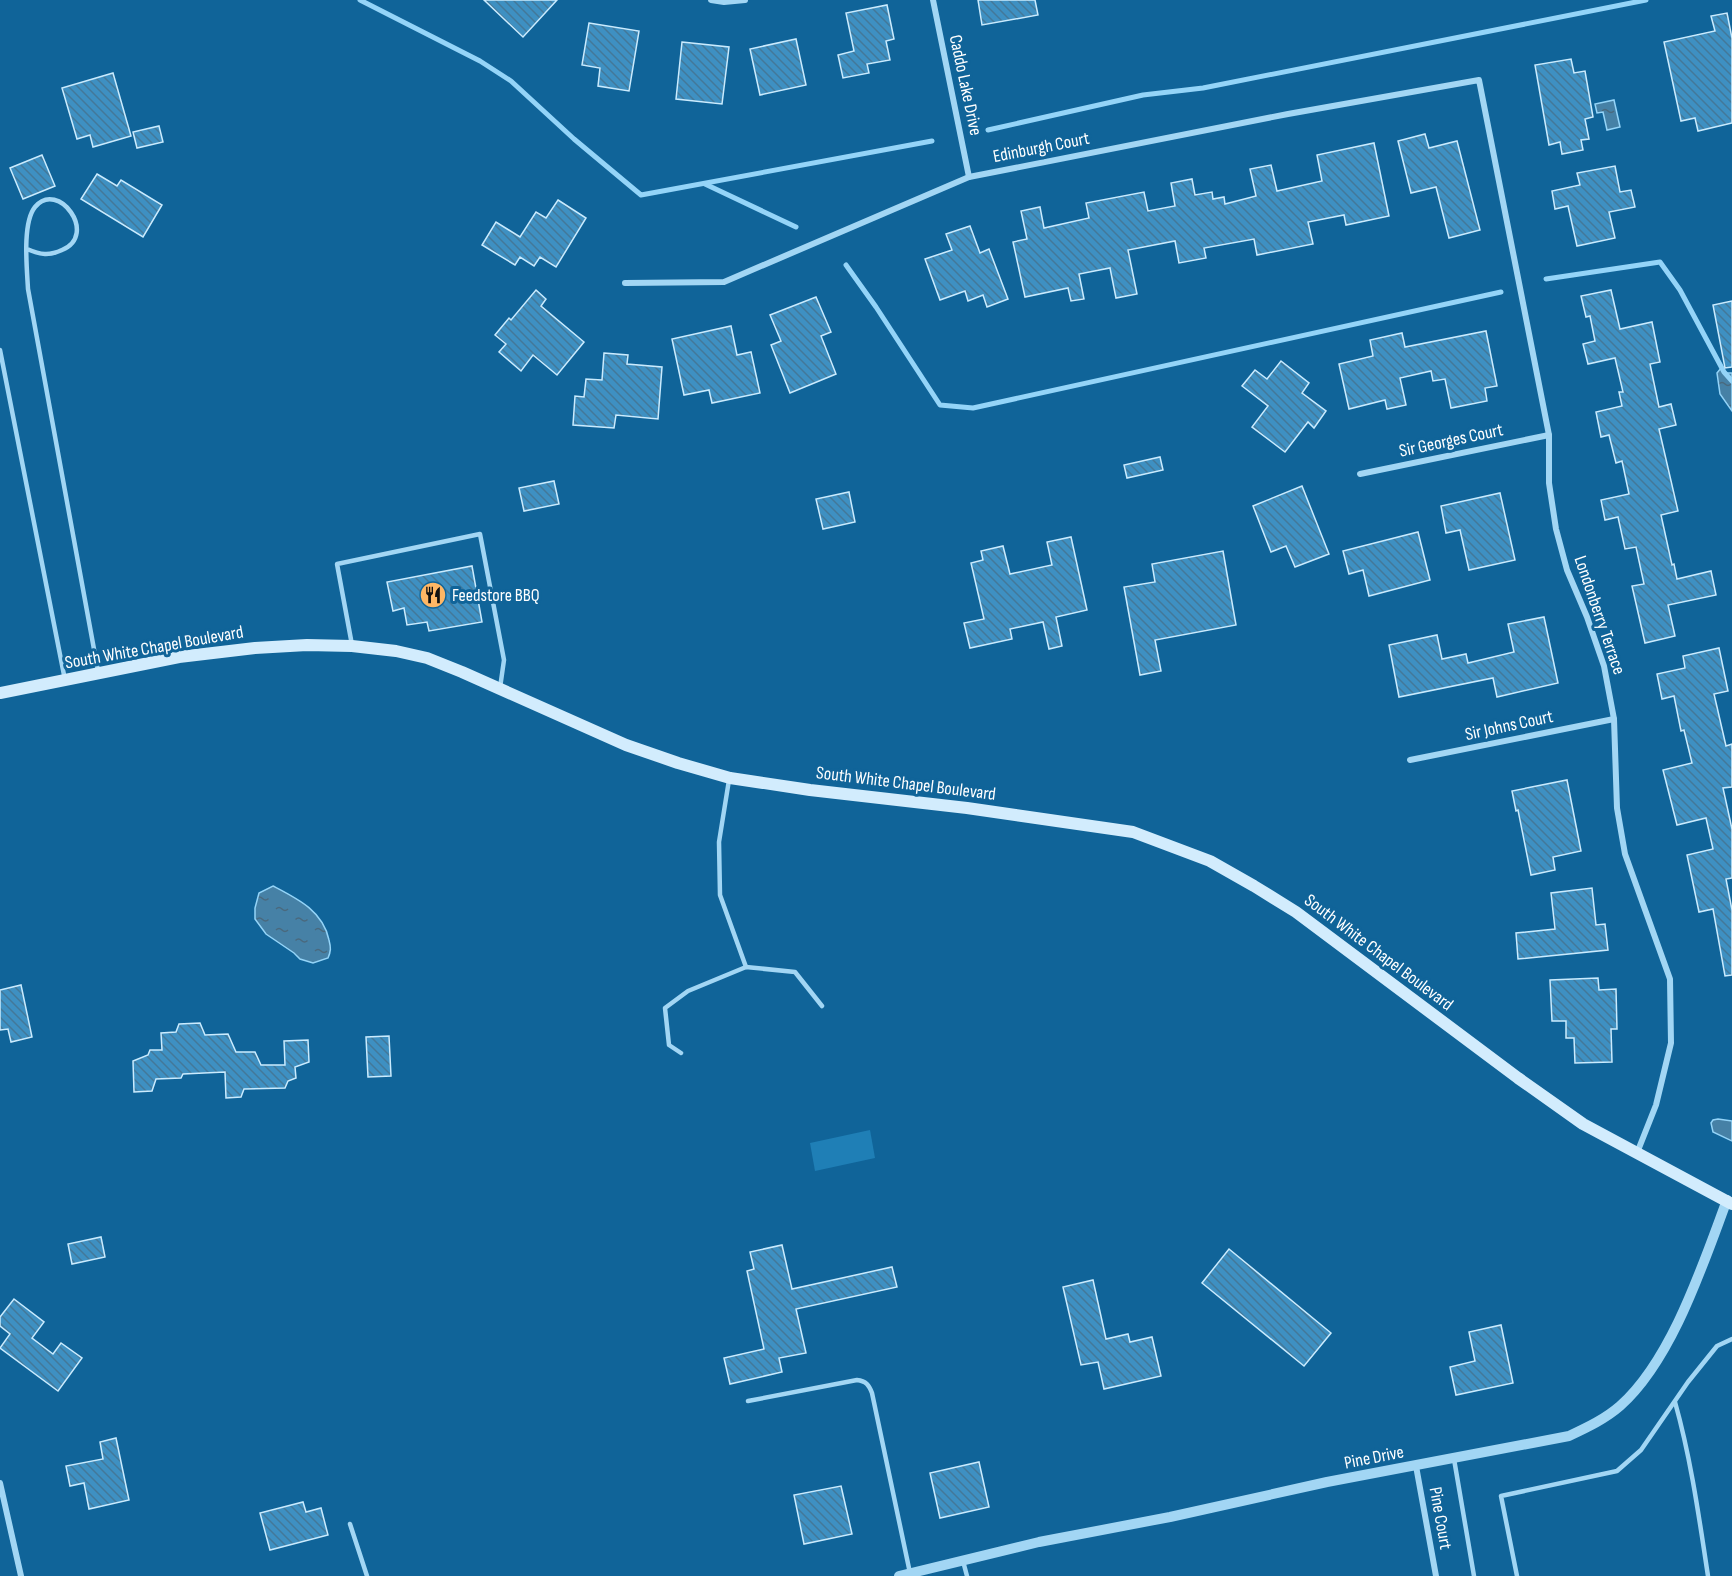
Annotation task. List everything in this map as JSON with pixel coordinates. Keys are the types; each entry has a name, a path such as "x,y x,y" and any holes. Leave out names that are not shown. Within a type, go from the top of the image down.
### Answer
{"main road":[{"name":"South White Chapel Boulevard","path":"0,693 179,657 255,648 308,645 352,646 396,651 427,658 626,745 730,778 810,790 1014,814 1133,832 1210,861 1296,912 1583,1124 1730,1201"}],"street":[{"path":"711,0 723,2 745,0"},
{"name":"Caddo Lake Drive","path":"933,0 969,177"},
{"name":"Edinburgh Court","path":"625,283 724,282 969,177 1288,114 1479,80"},
{"name":"Londonberry Terrace","path":"1479,80 1549,435 1549,483 1556,529 1567,570 1604,666 1614,719 1617,808 1625,854 1670,979 1671,1043 1656,1105 1636,1153"},
{"name":"Sir Georges Court","path":"1360,474 1549,435"},
{"name":"Sir Johns Court","path":"1410,760 1614,719"},
{"name":"Pine Drive","path":"904,1575 1039,1542 1170,1517 1327,1482 1569,1436 1596,1424 1620,1406 1658,1360 1730,1201"},
{"name":"Pine Court","path":"1416,1466 1436,1576"},
{"path":"0,1483 21,1576"}],"lane":[{"path":"27,249 41,255 52,255 68,248 75,237 77,224 72,212 55,200 44,201 35,207 28,225 27,249 28,289 98,674"},
{"path":"0,350 65,680"},
{"path":"352,646 338,564 480,534 504,660 500,688"},
{"path":"730,778 719,842 720,895 746,967"},
{"path":"681,1053 669,1045 665,1008 688,991 746,967 795,972 822,1006"},
{"path":"1517,1576 1501,1496 1617,1471 1641,1450 1674,1401 1717,1346 1732,1339"},
{"path":"748,1401 858,1380 863,1380 868,1384 872,1393 904,1575"},
{"path":"1674,1401 1695,1490 1708,1576"},
{"path":"1454,1459 1474,1576"},
{"path":"350,1524 367,1576"},
{"path":"963,1560 967,1576"}],"shaded area":[{"path":"870,1130 875,1158 815,1171 810,1143"}],"water":[{"path":"1614,100 1620,127 1607,130 1603,112 1597,113 1595,104"},
{"path":"1721,368 1726,373 1732,373 1732,411 1720,394 1717,373"},
{"path":"273,886 300,901 321,921 330,945 328,958 313,963 300,959 266,934 255,919 255,908 259,893"},
{"path":"1718,1119 1732,1121 1732,1141 1713,1132 1711,1123"}],"building":[{"path":"484,0 557,0 523,37"},
{"path":"978,0 1035,0 1038,15 982,25"},
{"path":"887,5 894,39 886,41 890,60 867,64 869,73 843,78 838,55 854,51 846,13"},
{"path":"1727,13 1732,38 1732,123 1698,131 1695,118 1681,121 1664,42 1715,31 1711,16"},
{"path":"589,23 639,31 629,91 598,86 600,68 582,65"},
{"path":"796,39 806,85 760,95 750,49"},
{"path":"682,42 729,47 722,104 676,99"},
{"path":"1571,59 1574,73 1585,71 1593,117 1585,119 1589,139 1581,140 1583,150 1562,154 1560,142 1549,145 1535,65"},
{"path":"113,73 131,136 93,147 90,135 77,139 62,88"},
{"path":"159,126 163,142 137,148 133,132"},
{"path":"1425,134 1429,148 1457,141 1480,230 1449,238 1436,187 1411,193 1398,141"},
{"path":"1374,143 1389,216 1346,225 1344,215 1308,222 1313,244 1257,255 1254,239 1204,248 1206,258 1179,263 1175,241 1128,250 1137,294 1116,298 1110,268 1079,274 1084,299 1071,301 1068,288 1025,297 1013,242 1027,239 1021,211 1040,207 1044,228 1089,218 1086,203 1144,192 1148,211 1175,206 1171,183 1192,179 1195,195 1212,192 1213,199 1224,197 1225,204 1256,196 1250,169 1271,165 1277,191 1322,181 1317,155"},
{"path":"42,155 55,186 23,199 10,168"},
{"path":"1615,166 1620,192 1631,190 1635,207 1609,212 1615,238 1577,246 1568,206 1555,209 1552,191 1580,185 1577,173"},
{"path":"97,174 117,186 121,180 162,205 143,237 81,199"},
{"path":"558,200 586,218 556,267 540,257 534,266 520,257 515,265 482,245 496,222 520,237 536,212 546,218"},
{"path":"970,226 980,253 989,249 1008,299 987,307 983,295 968,301 965,291 940,300 925,259 952,250 946,234"},
{"path":"536,290 546,299 541,306 584,342 557,375 533,355 521,371 499,352 506,344 495,335"},
{"path":"1611,290 1620,329 1652,322 1660,362 1650,364 1659,407 1671,404 1676,425 1659,429 1678,511 1661,515 1672,565 1674,564 1677,579 1711,571 1716,595 1668,605 1675,636 1645,643 1632,586 1644,584 1636,547 1625,549 1618,517 1605,520 1601,500 1629,494 1622,461 1616,463 1609,435 1601,437 1596,412 1622,406 1619,392 1623,392 1615,358 1588,364 1583,344 1595,341 1590,316 1586,317 1581,296"},
{"path":"816,297 831,332 821,336 836,374 790,393 771,345 781,341 770,315"},
{"path":"1732,301 1732,367 1725,368 1713,305"},
{"path":"731,326 737,355 751,352 760,393 712,403 709,390 684,395 672,339"},
{"path":"1486,331 1497,386 1485,388 1487,401 1451,408 1445,379 1433,381 1431,371 1400,378 1406,405 1387,409 1385,400 1349,409 1339,364 1373,356 1370,340 1402,333 1405,347"},
{"path":"604,353 628,355 627,364 662,367 658,419 616,415 614,428 573,425 575,396 584,397 586,379 602,380"},
{"path":"1281,361 1309,383 1302,393 1326,411 1314,428 1308,422 1285,452 1252,427 1268,406 1242,386 1255,370 1267,379"},
{"path":"1160,457 1163,470 1127,478 1124,465"},
{"path":"554,481 559,504 524,511 519,488"},
{"path":"1302,486 1329,554 1295,567 1286,546 1271,552 1253,506"},
{"path":"849,492 855,522 823,529 816,499"},
{"path":"1500,493 1515,560 1469,570 1460,530 1446,533 1441,506"},
{"path":"1418,532 1430,580 1369,596 1363,570 1349,574 1343,551"},
{"path":"1071,537 1087,610 1056,617 1062,646 1049,649 1043,622 1010,629 1012,639 970,648 964,623 984,619 971,563 983,560 981,551 1003,546 1010,574 1052,565 1047,542"},
{"path":"1223,551 1236,625 1155,640 1161,671 1140,675 1124,587 1155,582 1152,564"},
{"name":"Feedstore BBQ","path":"472,566 482,622 429,631 427,622 407,625 404,608 393,611 387,582"},
{"path":"1544,617 1558,683 1497,697 1493,678 1399,697 1389,645 1437,635 1442,659 1466,654 1468,663 1514,652 1508,624"},
{"path":"1719,648 1728,691 1714,694 1726,746 1732,744 1732,787 1723,788 1732,829 1732,878 1726,879 1732,910 1732,975 1725,976 1713,909 1699,912 1687,855 1713,849 1706,818 1677,825 1663,770 1692,763 1684,730 1681,731 1674,696 1662,699 1657,674 1685,668 1683,656"},
{"path":"1567,780 1581,851 1553,857 1555,870 1531,875 1512,791"},
{"path":"1592,888 1596,925 1605,924 1608,950 1518,959 1516,933 1555,929 1551,893"},
{"path":"1598,978 1599,990 1616,989 1617,1029 1611,1029 1612,1062 1575,1063 1574,1038 1566,1038 1566,1021 1552,1021 1550,980"},
{"path":"21,985 32,1037 11,1042 8,1029 0,1030 0,990"},
{"path":"200,1023 205,1035 228,1034 236,1052 255,1052 261,1065 285,1065 284,1041 308,1040 309,1062 295,1067 296,1078 288,1081 285,1088 244,1089 241,1097 226,1098 225,1072 183,1074 181,1078 156,1079 152,1091 134,1092 133,1061 148,1055 150,1050 162,1050 161,1033 176,1032 179,1024"},
{"path":"389,1036 391,1076 368,1077 366,1037"},
{"path":"101,1237 105,1257 72,1264 68,1244"},
{"path":"782,1245 792,1289 892,1267 897,1287 796,1309 806,1353 779,1358 782,1372 730,1384 724,1358 764,1349 747,1271 754,1269 750,1252"},
{"path":"1229,1249 1331,1333 1304,1366 1202,1283"},
{"path":"1093,1280 1106,1339 1128,1334 1130,1342 1152,1337 1161,1376 1104,1389 1098,1362 1081,1365 1063,1287"},
{"path":"14,1299 44,1322 32,1338 53,1354 61,1343 82,1358 58,1391 0,1348 10,1334 0,1326 0,1317"},
{"path":"1501,1325 1513,1383 1456,1395 1450,1367 1475,1361 1469,1332"},
{"path":"116,1438 129,1500 89,1509 84,1483 70,1486 66,1466 103,1459 100,1442"},
{"path":"979,1462 989,1507 940,1518 930,1473"},
{"path":"841,1486 852,1534 804,1544 794,1495"},
{"path":"303,1502 306,1512 321,1508 328,1535 270,1550 260,1513"}],"waterway":[{"path":"360,0 480,61 511,81 574,139 641,195 932,141"},
{"path":"988,130 1143,95 1203,88 1646,0"},
{"path":"705,184 796,227"},
{"path":"1546,279 1660,262 1680,290 1724,372 1732,381"},
{"path":"846,265 940,405 973,408 1501,292"}],"place":[{"name":"Feedstore BBQ","path":"433,595"}]}
